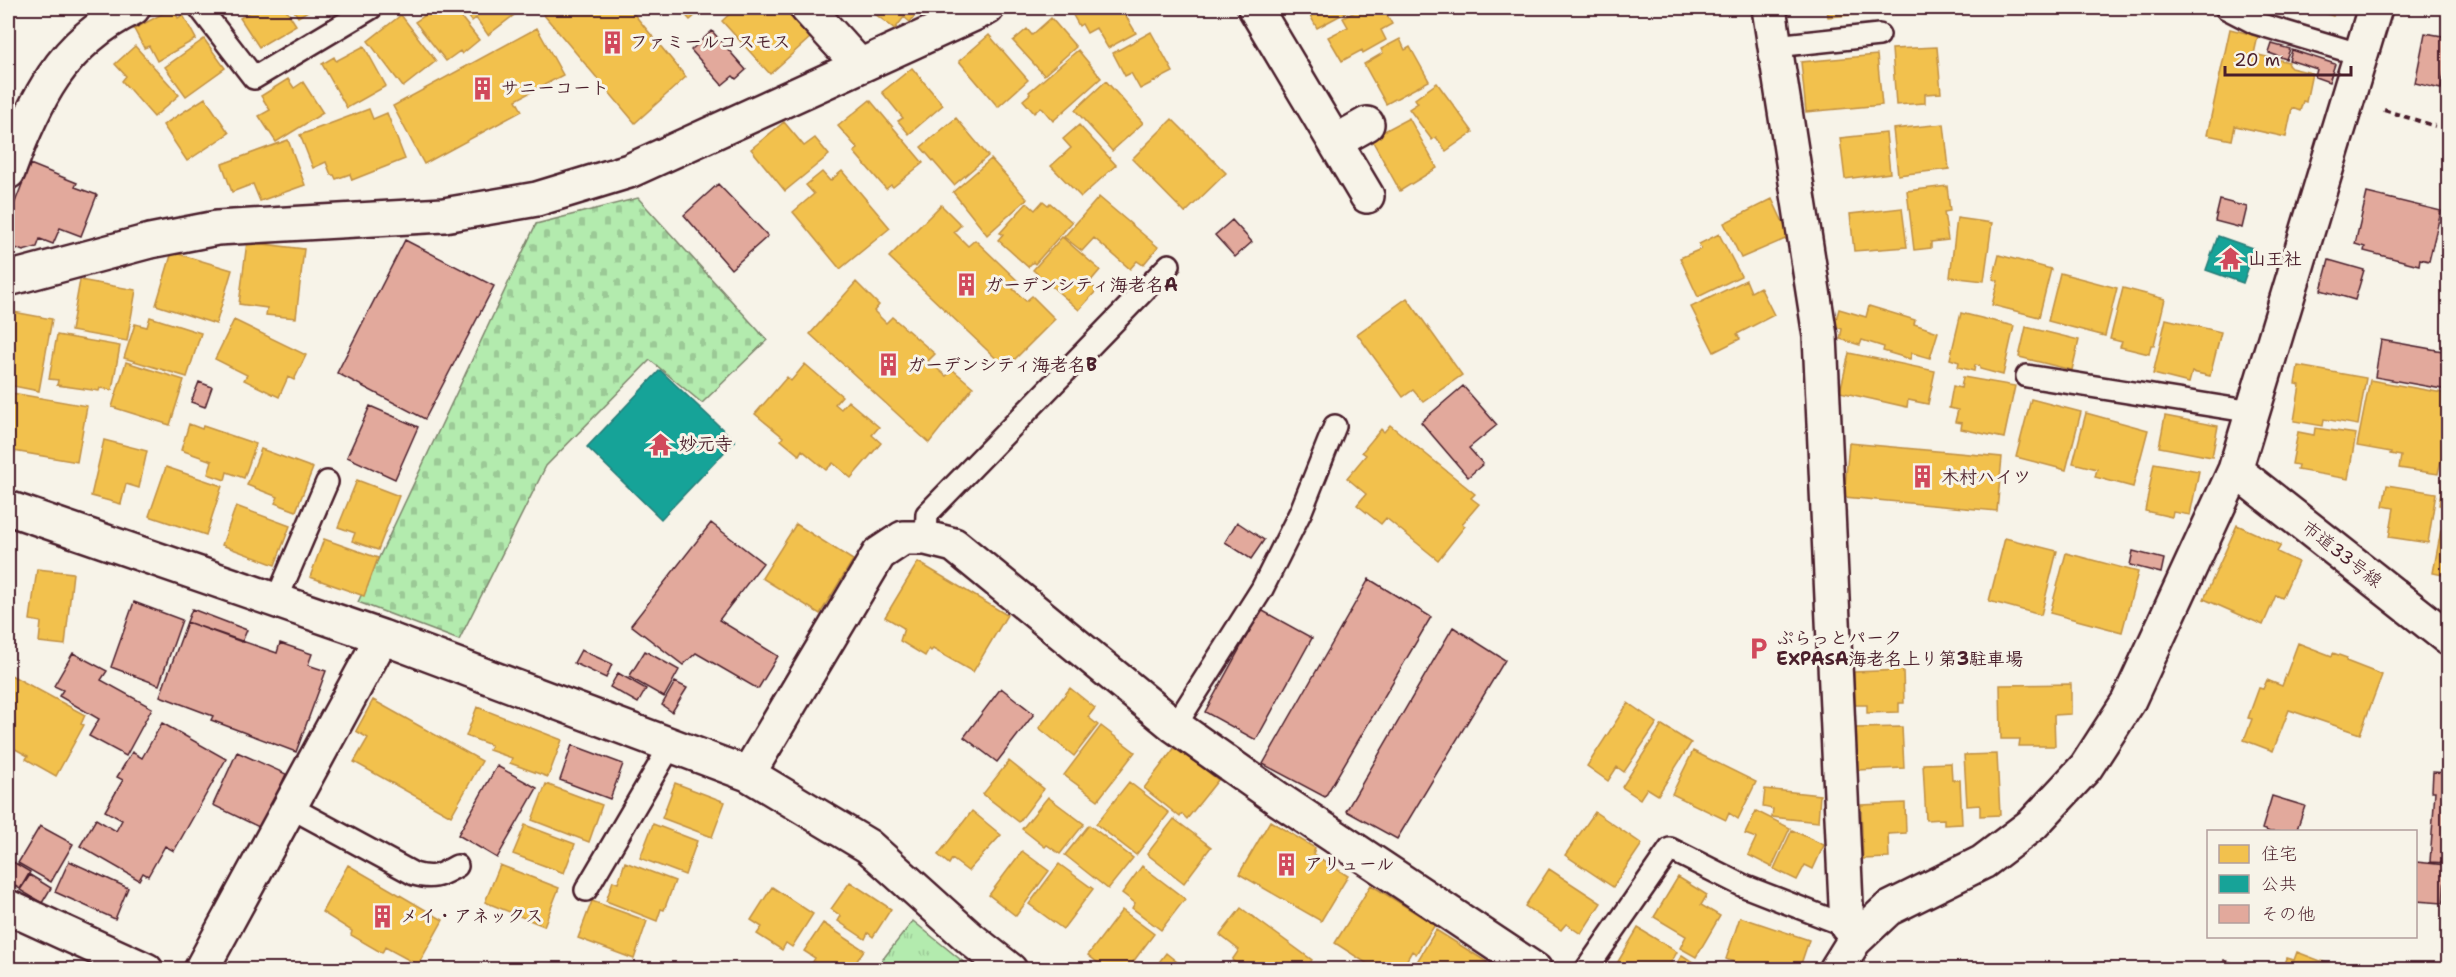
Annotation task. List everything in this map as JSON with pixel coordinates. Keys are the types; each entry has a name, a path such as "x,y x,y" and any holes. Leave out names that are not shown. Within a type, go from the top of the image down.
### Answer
{"street":[{"path":"8,172 22,131 49,80 84,38 133,8"},
{"path":"807,8 860,66"},
{"path":"8,279 150,241 217,228 444,214 537,200 629,171 987,8"},
{"path":"1255,8 1367,196"},
{"path":"1769,8 1820,336 1850,933 1836,969"},
{"path":"1850,933 1888,909 1983,862 2033,824 2086,767 2128,702 2235,471 2375,8"},
{"path":"1335,142 1367,124"},
{"name":"市道33号線","path":"2235,471 2448,638"},
{"path":"8,508 382,637 748,774 868,846 971,939 1010,969"},
{"path":"748,774 879,554 903,538 926,538 954,545 1175,726 1277,798 1535,969"},
{"path":"201,969 382,637"},
{"path":"8,907 147,969"}],"lane":[{"path":"200,8 254,78 371,8"},
{"path":"2226,8 2255,23 2362,55"},
{"path":"1775,46 1879,35"},
{"path":"926,538 927,513 1168,265"},
{"path":"2027,376 2253,412"},
{"path":"1175,726 1262,589 1301,511 1335,426"},
{"path":"276,601 327,482"},
{"path":"586,890 671,745"},
{"path":"290,807 414,874 429,878 443,874 457,866"},
{"path":"1587,969 1670,849 1744,886 1850,933"}],"path":[{"path":"2349,99 2435,126"}],"green space":[{"path":"638,198 767,340 702,403 650,360 546,466 459,640 358,602 536,224"},
{"path":"913,921 972,969 875,969"}],"building: 住宅":[{"path":"173,8 178,18 183,15 196,39 157,61 149,46 144,48 134,29"},
{"path":"257,8 285,8 296,25 259,47 240,18"},
{"path":"292,8 313,8 298,17"},
{"path":"418,8 454,8 479,40 462,54 460,51 446,61 415,22 424,16"},
{"path":"462,8 515,8 518,12 488,35 476,18 472,21"},
{"name":"ファミールコスモス","path":"538,8 629,8 686,77 635,123"},
{"path":"679,8 704,8 690,20"},
{"path":"736,8 784,8 811,37 770,74 722,21"},
{"path":"867,8 921,8 910,22 904,17 895,29"},
{"path":"1069,8 1115,8 1116,10 1121,8 1136,33 1108,48 1096,28 1087,33 1082,24 1079,26"},
{"path":"1306,8 1354,8 1317,28"},
{"path":"1362,8 1383,8 1392,24 1381,30 1386,40 1363,53 1362,50 1342,61 1328,37 1348,27 1343,18"},
{"path":"1827,8 1872,8 1873,13 1828,17"},
{"path":"2311,8 2335,8 2333,16"},
{"path":"401,15 436,61 403,87 368,41"},
{"path":"1051,18 1076,47 1044,75 1013,41 1027,29 1032,35"},
{"name":"サニーコート","path":"537,28 563,75 516,100 522,111 424,164 393,106"},
{"path":"2230,29 2258,36 2254,54 2289,62 2288,65 2291,68 2312,73 2306,102 2303,101 2300,111 2292,108 2286,137 2235,126 2232,140 2207,135"},
{"path":"1151,32 1173,72 1140,89 1131,73 1125,76 1113,53"},
{"path":"989,35 1028,80 998,107 959,61"},
{"path":"204,39 225,68 186,96 165,67"},
{"path":"1400,39 1405,50 1410,47 1429,81 1386,104 1364,64 1383,53 1381,49"},
{"path":"135,46 179,95 154,117 122,81 126,76 115,64"},
{"path":"364,46 386,86 347,108 322,64 334,57 336,61"},
{"path":"1937,47 1941,93 1925,94 1925,103 1896,105 1892,49"},
{"path":"1078,50 1101,78 1053,121 1041,107 1034,113 1023,100 1030,94 1029,92"},
{"path":"1877,55 1882,105 1806,112 1801,62"},
{"path":"912,68 943,105 909,134 898,121 903,118 882,92"},
{"path":"288,79 294,88 303,82 323,113 276,142 259,116 270,110 261,96"},
{"path":"1106,81 1143,123 1112,151 1075,110"},
{"path":"1437,83 1473,132 1446,151 1436,137 1432,140 1409,109 1418,103 1415,99"},
{"path":"205,98 229,133 187,161 163,125"},
{"path":"870,100 923,163 893,187 891,185 886,189 854,152 858,149 838,126"},
{"path":"369,109 373,119 387,113 405,159 352,180 350,174 336,179 334,175 331,175 326,162 313,168 300,135"},
{"path":"956,118 988,156 954,185 921,147"},
{"path":"1409,118 1437,168 1400,191 1371,138"},
{"path":"1172,119 1226,173 1185,213 1132,159"},
{"path":"784,122 804,146 815,138 829,155 785,191 751,149"},
{"path":"1944,124 1949,169 1898,175 1893,129"},
{"path":"1079,125 1116,165 1081,197 1051,166 1071,148 1063,139"},
{"path":"1886,133 1890,173 1845,179 1840,138"},
{"path":"288,140 305,185 260,201 253,184 232,192 222,164"},
{"path":"991,159 1027,199 987,235 953,192"},
{"path":"842,171 890,228 840,269 793,212 814,194 806,185 822,172 830,181"},
{"path":"1947,186 1950,211 1944,212 1948,240 1931,242 1931,248 1914,250 1907,191"},
{"path":"1099,197 1158,247 1143,265 1137,261 1130,269 1094,238 1082,251 1064,237"},
{"path":"1772,199 1790,237 1741,258 1724,223"},
{"path":"1043,201 1048,205 1050,203 1072,222 1035,264 1033,262 1028,267 998,240 1003,234 1000,233 1027,203 1035,210"},
{"name":"ガーデンシティ海老名A","path":"941,205 961,225 954,232 968,246 975,240 1018,281 1013,289 1026,301 1032,296 1055,319 1006,368 889,257"},
{"path":"1902,208 1907,247 1854,251 1850,214"},
{"path":"1957,218 1992,223 1984,281 1950,277"},
{"path":"1719,234 1741,276 1698,297 1680,258 1701,249 1699,244"},
{"path":"1062,237 1100,270 1089,283 1097,290 1079,310 1033,270"},
{"path":"247,242 304,249 296,318 266,315 267,308 239,304"},
{"path":"172,252 232,270 216,324 156,305"},
{"path":"1999,255 2051,269 2039,317 1992,305 1998,281 1993,279"},
{"path":"2060,273 2117,288 2105,336 2048,321"},
{"path":"80,280 136,290 127,341 71,331"},
{"path":"1746,280 1751,292 1760,287 1774,315 1737,334 1740,339 1714,352 1691,307"},
{"name":"ガーデンシティ海老名B","path":"856,282 879,305 874,311 886,323 892,317 935,354 928,361 946,376 953,370 973,387 929,443 810,334"},
{"path":"2123,288 2165,299 2154,345 2151,345 2149,354 2120,347 2122,342 2110,339"},
{"path":"1407,298 1462,375 1423,402 1413,390 1403,397 1357,334"},
{"path":"1869,306 1915,320 1914,324 1938,332 1930,358 1912,353 1910,359 1883,351 1884,347 1862,340 1860,345 1840,339 1842,329 1834,326 1839,309 1866,317"},
{"path":"8,311 52,319 39,391 8,385"},
{"path":"1961,313 2014,326 2003,375 1980,369 1980,366 1975,365 1974,371 1958,367 1959,362 1950,359"},
{"path":"150,317 201,333 187,377 124,358 135,324 147,327"},
{"path":"2166,319 2221,332 2210,376 2192,372 2189,383 2153,374"},
{"path":"234,320 306,355 294,380 288,377 279,397 244,380 247,375 215,359"},
{"path":"2026,327 2079,340 2072,370 2019,357"},
{"path":"57,335 120,346 112,390 100,388 99,391 57,385 58,380 49,379"},
{"path":"1849,353 1935,371 1928,404 1908,400 1907,407 1840,392"},
{"path":"126,362 184,380 170,425 112,407"},
{"path":"805,364 842,396 835,404 841,409 848,401 879,427 872,435 881,443 851,478 833,463 826,470 802,450 799,455 781,440 783,437 755,414 787,377 791,381"},
{"path":"2298,366 2366,378 2358,425 2324,419 2323,426 2294,421 2300,385 2295,384"},
{"path":"1963,377 2015,386 2004,438 1961,429 1962,423 1955,422 1958,410 1949,408 1953,386 1961,388"},
{"path":"2370,380 2448,394 2448,432 2443,462 2441,460 2438,474 2399,468 2401,456 2357,446"},
{"path":"12,393 87,406 77,462 8,450 8,422"},
{"path":"2031,399 2081,412 2066,470 2016,457"},
{"path":"2086,413 2148,430 2133,487 2095,477 2097,469 2073,463"},
{"path":"2165,416 2218,426 2212,457 2159,447"},
{"path":"189,424 202,429 203,426 256,444 244,478 227,472 225,480 208,474 212,461 181,450"},
{"path":"1390,425 1475,494 1471,498 1479,504 1462,524 1465,526 1438,560 1386,518 1381,524 1357,505 1366,494 1347,478 1366,455 1362,452 1381,429 1384,432"},
{"path":"2315,428 2356,434 2348,479 2297,470 2298,465 2292,464 2298,432 2314,435"},
{"path":"104,440 147,451 139,488 126,484 121,504 91,496"},
{"name":"木村ハイツ","path":"1849,443 2002,457 1997,511 1844,497"},
{"path":"261,449 313,468 296,511 275,503 278,497 247,485"},
{"path":"2154,463 2199,471 2190,515 2173,512 2172,517 2145,511"},
{"path":"166,467 222,486 206,535 149,516"},
{"path":"2445,471 2448,471 2448,507 2439,505"},
{"path":"357,480 399,496 378,550 352,541 355,533 338,527"},
{"path":"2387,485 2436,493 2428,543 2389,537 2394,508 2383,506"},
{"path":"236,506 290,526 275,565 222,545"},
{"path":"796,524 853,560 820,614 762,578"},
{"path":"2237,525 2281,545 2277,552 2298,562 2282,598 2276,595 2263,625 2204,599"},
{"path":"2441,530 2448,531 2448,576 2433,573"},
{"path":"2005,538 2057,551 2041,615 1989,601"},
{"path":"324,539 378,558 364,596 310,577"},
{"path":"2066,553 2138,572 2122,632 2050,613"},
{"path":"918,562 1007,615 973,672 933,649 931,651 929,649 925,656 900,641 904,628 885,617"},
{"path":"37,569 73,573 65,645 39,642 41,622 30,620"},
{"path":"2298,643 2332,656 2333,653 2347,658 2346,661 2382,675 2360,734 2289,710 2273,751 2244,740 2252,719 2248,718 2259,688 2263,689 2267,680 2282,686"},
{"path":"1903,670 1904,703 1899,703 1899,712 1867,713 1867,705 1855,705 1854,672"},
{"path":"9,674 85,715 81,724 84,725 56,776 26,759 28,756 8,745"},
{"path":"2071,684 2071,714 2054,715 2055,746 2019,746 2020,739 2001,739 2000,685"},
{"path":"1070,688 1095,708 1088,717 1098,725 1074,756 1039,728"},
{"path":"373,700 482,761 451,816 354,762 368,738 356,731"},
{"path":"1628,703 1657,723 1624,772 1617,767 1608,781 1587,766"},
{"path":"477,707 562,740 548,777 510,763 512,758 489,750 491,745 466,736"},
{"path":"1662,725 1691,743 1658,795 1647,788 1640,799 1622,787"},
{"path":"1101,726 1135,752 1098,800 1064,775"},
{"path":"1902,727 1904,768 1857,770 1855,728"},
{"path":"1176,746 1218,780 1187,819 1182,814 1180,817 1144,788"},
{"path":"1693,751 1756,782 1738,819 1729,813 1726,820 1672,794"},
{"path":"1997,754 2000,815 1980,816 1980,805 1967,806 1964,755"},
{"path":"1009,761 1044,789 1019,822 983,794"},
{"path":"1951,763 1952,780 1960,780 1962,824 1944,825 1944,819 1926,820 1923,764"},
{"path":"1129,782 1169,813 1136,855 1096,824"},
{"path":"675,783 725,802 712,837 662,818"},
{"path":"546,784 602,805 589,842 532,820"},
{"path":"1765,789 1820,795 1818,822 1772,817 1773,809 1763,807"},
{"path":"1048,797 1084,824 1060,854 1047,845 1045,847 1022,829"},
{"path":"1905,803 1906,833 1888,834 1889,858 1863,859 1861,805"},
{"path":"972,811 1001,835 968,871 952,859 949,864 938,855"},
{"path":"1756,811 1790,828 1772,867 1748,855 1756,838 1745,834"},
{"path":"1595,812 1642,844 1613,887 1565,855"},
{"path":"1174,819 1211,847 1184,883 1147,854"},
{"name":"アリュール","path":"1270,821 1315,848 1313,854 1348,876 1321,921 1239,874"},
{"path":"653,824 697,841 685,875 640,858"},
{"path":"525,825 575,844 564,873 513,854"},
{"path":"1089,825 1133,858 1108,889 1065,855"},
{"path":"1792,830 1824,845 1813,869 1805,865 1797,880 1774,869"},
{"path":"1022,851 1049,871 1016,916 989,895"},
{"path":"625,862 675,881 664,910 661,909 657,921 606,901 613,881 618,883"},
{"path":"1059,864 1093,889 1063,929 1029,904"},
{"name":"メイ・アネックス","path":"348,865 443,920 418,965 385,947 382,953 351,935 352,931 322,912"},
{"path":"500,865 559,888 544,926 485,902"},
{"path":"1142,866 1185,899 1161,930 1132,908 1135,903 1122,893"},
{"path":"1549,869 1601,903 1581,934 1566,924 1561,930 1525,906"},
{"path":"1678,877 1707,895 1701,905 1720,916 1696,957 1680,948 1686,936 1654,917"},
{"path":"850,882 891,909 873,937 868,933 865,939 838,921 841,916 831,909"},
{"path":"1371,885 1435,925 1416,954 1412,951 1401,970 1377,970 1335,943"},
{"path":"772,887 813,914 792,947 786,943 782,950 757,934 762,927 751,920"},
{"path":"592,901 647,921 634,959 578,938"},
{"path":"1241,908 1312,960 1305,970 1244,970 1232,960 1239,950 1220,935"},
{"path":"1122,910 1154,934 1127,970 1107,970 1088,955"},
{"path":"1740,917 1809,940 1799,970 1755,970 1726,959"},
{"path":"823,923 864,950 851,970 817,970 811,965 815,958 804,951"},
{"path":"1638,928 1677,952 1667,970 1613,970"},
{"path":"1436,930 1487,962 1482,970 1412,970"},
{"path":"2297,952 2344,970 2283,970 2287,958 2294,960"},
{"path":"1166,953 1187,970 1153,970"},
{"path":"1682,955 1705,970 1673,970"}],"building: 公共":[{"name":"山王社","path":"2218,236 2255,249 2243,283 2206,270"},
{"name":"妙元寺","path":"660,370 735,441 661,519 587,447"}],"building: その他":[{"path":"712,31 746,70 736,79 733,76 722,85 691,50"},
{"path":"2425,33 2448,37 2448,54 2441,89 2415,83"},
{"path":"2272,44 2290,49 2286,59 2269,53"},
{"path":"2292,50 2335,64 2329,82 2315,77 2317,69 2289,60"},
{"path":"30,164 77,183 75,187 97,195 81,236 60,228 53,244 40,239 37,247 23,251 8,245 8,220"},
{"path":"718,184 768,236 731,269 684,215"},
{"path":"2367,193 2441,211 2429,261 2420,259 2419,265 2364,251 2365,247 2355,244"},
{"path":"2220,200 2247,207 2242,228 2215,221"},
{"path":"1232,220 1252,242 1235,257 1215,235"},
{"path":"405,240 494,286 425,419 337,373"},
{"path":"2329,260 2364,270 2355,300 2321,290"},
{"path":"2381,340 2448,352 2448,390 2375,377"},
{"path":"199,382 212,387 205,407 191,402"},
{"path":"1463,386 1497,425 1469,448 1483,464 1468,477 1421,422"},
{"path":"370,406 418,427 395,479 347,457"},
{"path":"1237,522 1264,540 1251,559 1225,542"},
{"path":"711,523 763,563 719,620 778,656 758,689 696,653 683,665 631,625"},
{"path":"2133,551 2164,559 2161,573 2130,565"},
{"path":"1369,579 1431,617 1325,797 1263,764"},
{"path":"134,602 182,620 159,685 111,667"},
{"path":"192,609 247,630 242,642 187,622"},
{"path":"1261,610 1312,638 1256,740 1205,712"},
{"path":"187,622 277,653 280,643 312,654 308,665 326,671 296,752 211,720 213,716 160,696"},
{"path":"1453,627 1505,660 1397,839 1346,811"},
{"path":"581,650 612,664 606,678 574,663"},
{"path":"645,651 679,670 664,697 629,677"},
{"path":"73,653 107,671 101,680 152,708 126,756 89,736 99,719 59,696 63,690 54,686"},
{"path":"618,673 646,689 638,703 610,687"},
{"path":"675,682 687,688 672,712 662,705"},
{"path":"1001,688 1034,714 997,762 964,737"},
{"path":"162,723 226,759 174,851 165,846 148,876 143,873 139,880 80,846 96,819 116,831 122,820 105,811 123,780 117,777 132,752 142,758"},
{"path":"572,745 623,764 610,799 560,780"},
{"path":"237,752 286,774 261,828 213,805"},
{"path":"497,766 537,788 497,858 458,835"},
{"path":"2433,772 2448,773 2448,863 2430,862 2435,791 2432,791"},
{"path":"2272,796 2305,806 2297,830 2262,829"},
{"path":"40,826 73,844 51,882 18,863"},
{"path":"8,859 30,872 20,889 8,882"},
{"path":"69,861 128,888 115,919 55,892"},
{"path":"2417,862 2446,865 2443,903 2417,901"},
{"path":"30,875 51,888 42,903 20,890"},
{"path":"2224,960 2254,970 2221,970"}],"place":[{"name":"ファミールコスモス","path":"612,42"},
{"name":"サニーコート","path":"483,88"},
{"name":"山王社","path":"2230,259"},
{"name":"ガーデンシティ海老名A","path":"967,285"},
{"name":"ガーデンシティ海老名B","path":"889,365"},
{"name":"妙元寺","path":"661,444"},
{"name":"木村ハイツ","path":"1923,477"},
{"name":"ぷらっとパーク EXPASA海老名上り第3駐車場","path":"1758,648"},
{"name":"アリュール","path":"1287,864"},
{"name":"メイ・アネックス","path":"382,916"}]}
